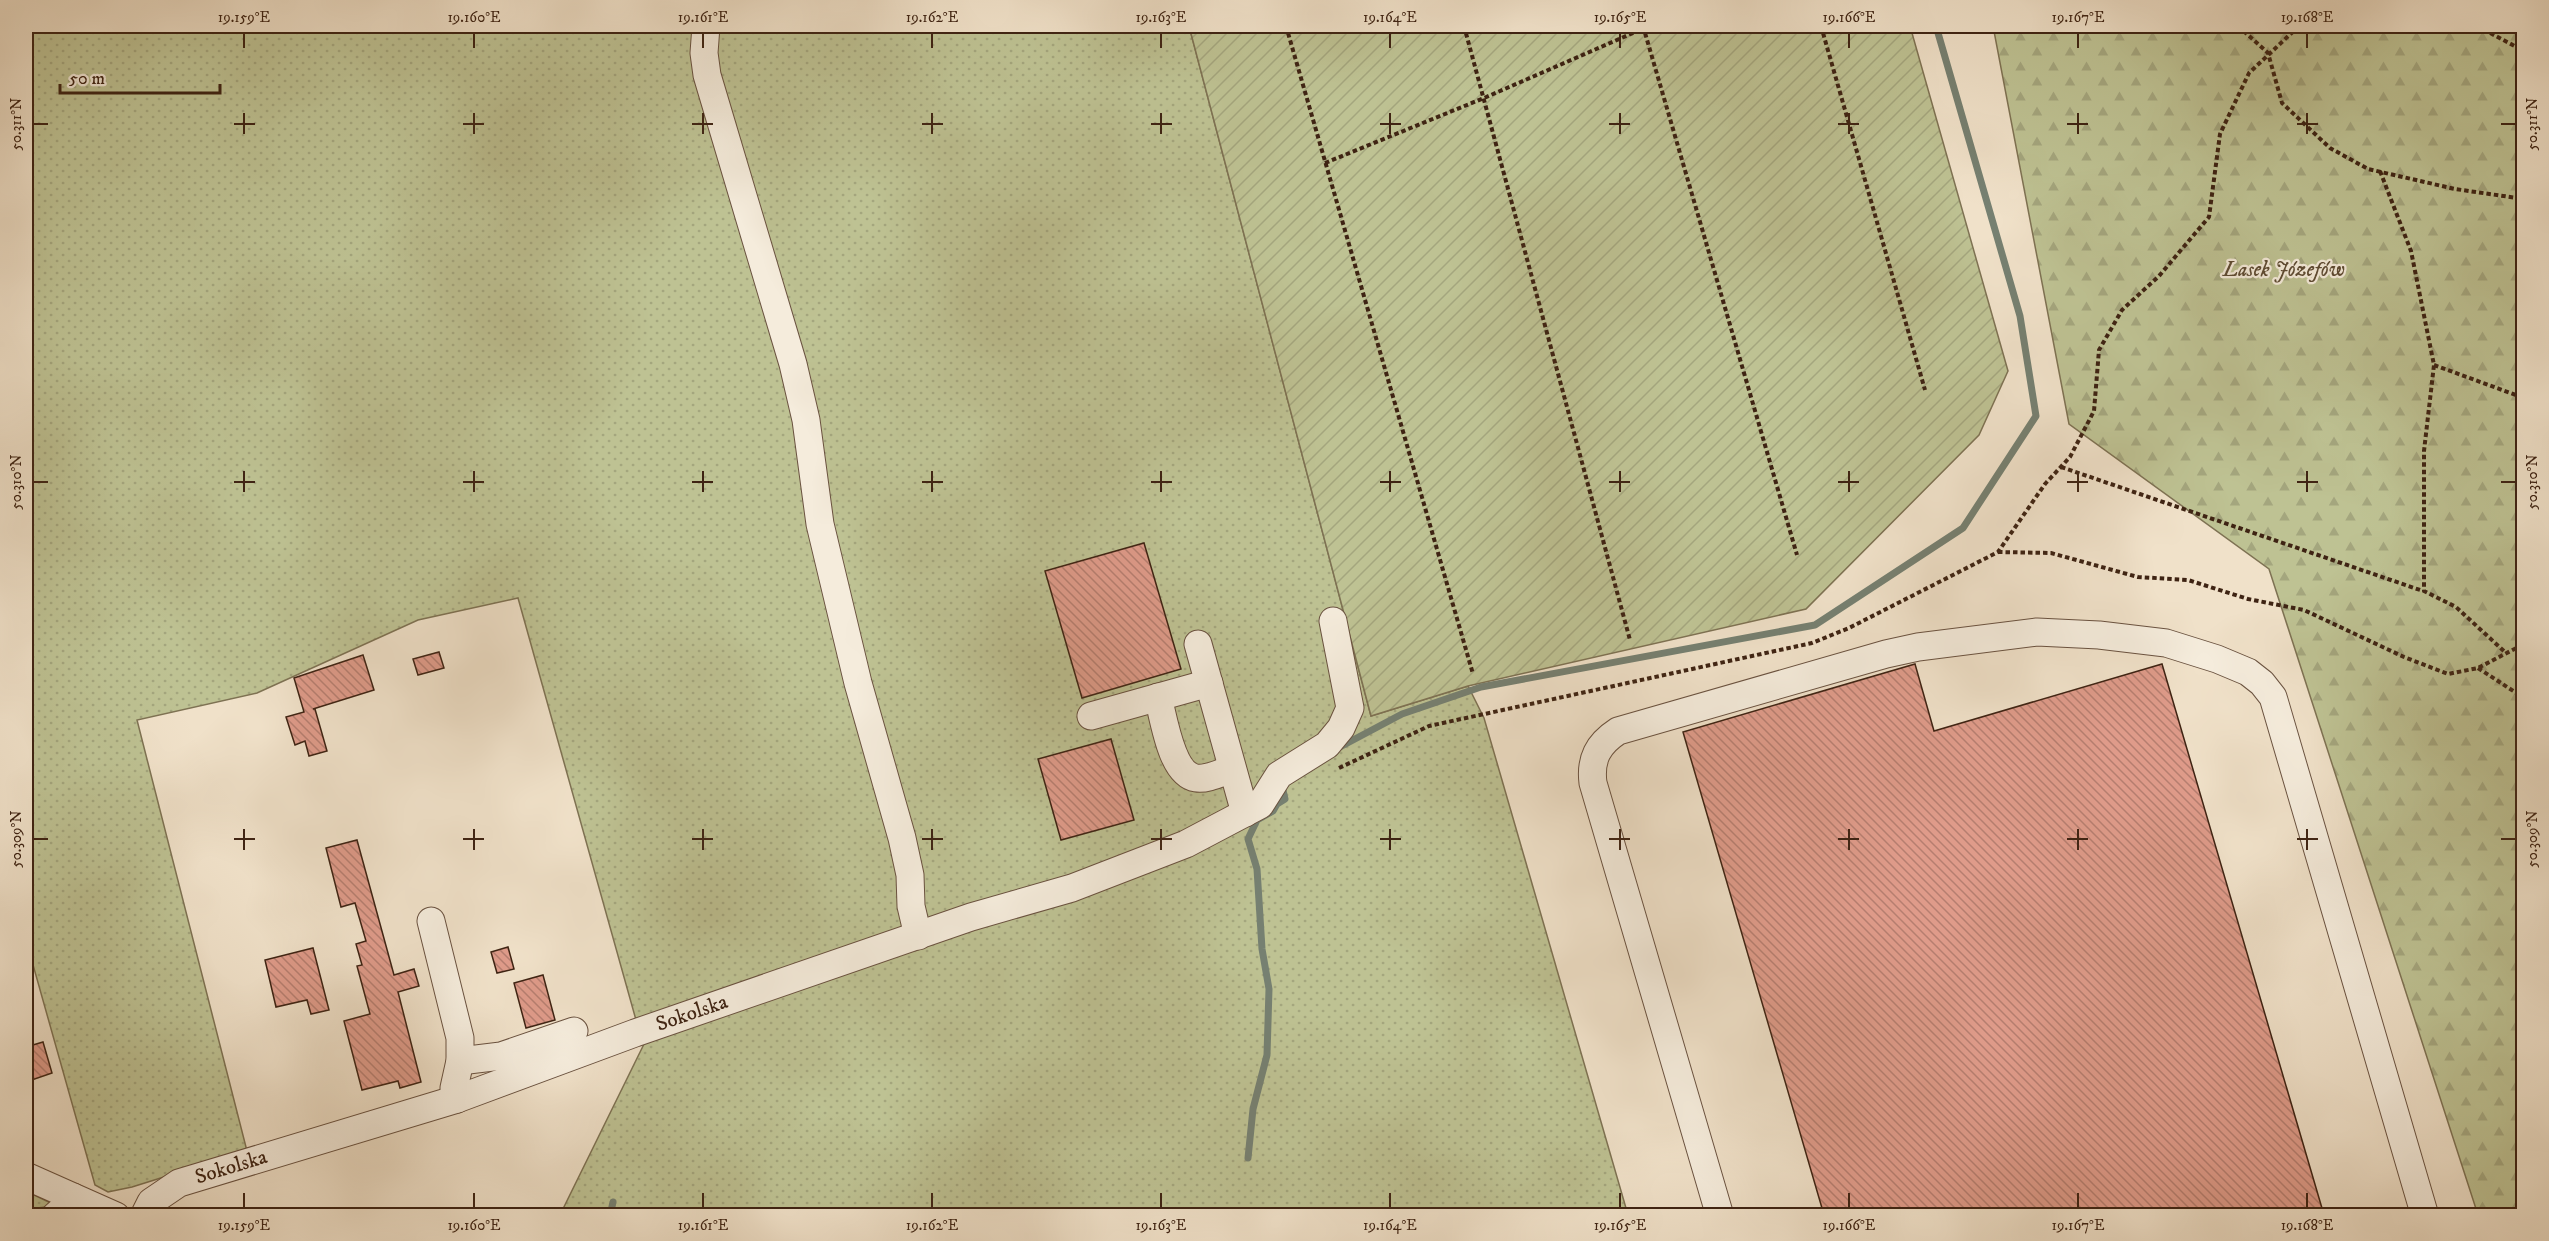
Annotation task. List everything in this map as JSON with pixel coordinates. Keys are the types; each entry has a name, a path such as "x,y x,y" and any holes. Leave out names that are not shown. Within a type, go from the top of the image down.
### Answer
{"street":[{"path":"706,26 704,54 707,75 793,364 806,420 820,524 858,683 902,838 910,875 911,906 918,936"},
{"name":"Sokolska","path":"144,1215 152,1202 179,1183 457,1098 635,1033 970,917 1072,888 1143,863 1186,844 1260,805 1279,775 1327,745 1341,728 1350,708 1333,621"},
{"path":"1720,1215 1593,783 1591,769 1596,752 1603,741 1618,731 1886,654 1918,646 2037,632 2099,635 2166,643 2248,672 2262,683 2273,697 2425,1215"},
{"path":"1198,644 1245,813"},
{"path":"1091,716 1209,683"},
{"path":"1158,697 1174,758 1187,775 1198,778 1232,769"},
{"path":"431,921 460,1038 460,1061 454,1088 457,1098"},
{"path":"460,1061 501,1056 574,1030"},
{"path":"26,1176 64,1206 116,1215"}],"path":[{"path":"1286,26 1473,674"},
{"path":"1464,26 1630,640"},
{"path":"1325,163 1484,98 1649,26"},
{"path":"1821,26 1925,390"},
{"path":"2238,26 2268,53 2282,103 2330,148 2368,169 2456,189 2523,199"},
{"path":"1998,552 2045,484 2070,457 2094,411 2099,350 2122,310 2159,276 2209,217 2220,134 2249,73 2299,26"},
{"path":"2477,26 2523,51"},
{"path":"1644,27 1797,555"},
{"path":"2380,171 2411,251 2434,365 2424,451 2424,591"},
{"path":"2434,365 2523,398"},
{"path":"2061,467 2424,591 2456,607 2506,653"},
{"path":"1334,771 1429,726 1812,643 1849,628 1998,552 2051,553 2138,577 2188,580 2248,599 2304,610 2404,657 2448,674 2478,668 2523,644"},
{"path":"2478,668 2523,698"}],"green space":[{"path":"26,26 1189,26 1371,716 1468,686 1484,718 1628,1215 560,1215 645,1042 636,1020 518,598 418,620 257,693 137,720 247,1151 132,1187 108,1192 95,1185 26,940"},
{"path":"1189,26 1910,26 2008,371 1979,435 1806,609 1468,686 1371,716"},
{"name":"Lasek Józefów","path":"1993,26 2523,26 2523,1215 2478,1215 2269,569 2069,424"},
{"path":"26,1191 57,1206 26,1209"}],"building":[{"path":"1144,543 1181,669 1082,698 1045,571"},
{"path":"439,652 444,668 418,675 413,659"},
{"path":"363,655 374,690 313,709 315,709 327,751 309,756 305,741 295,745 286,717 304,712 294,678"},
{"path":"1915,664 1934,731 2162,664 2324,1215 1824,1215 1683,732"},
{"path":"1111,739 1134,820 1061,840 1038,759"},
{"path":"357,840 394,975 414,969 419,986 398,992 421,1082 400,1088 398,1081 362,1090 344,1021 370,1014 357,966 362,965 356,944 366,941 355,903 341,907 326,848"},
{"path":"508,947 514,969 497,973 491,952"},
{"path":"313,948 329,1010 311,1014 307,1000 276,1007 265,960"},
{"path":"543,975 555,1020 526,1028 514,983"},
{"path":"43,1042 52,1073 26,1082 26,1047"}],"waterway":[{"path":"1338,748 1402,714 1481,687 1815,625 1963,528 2036,416 2020,316 1936,26"},
{"path":"1248,1158 1253,1109 1267,1055 1269,989 1262,949 1257,869 1248,839 1257,820 1273,811 1277,804 1285,799 1282,786"},
{"path":"610,1216 613,1202"}]}
